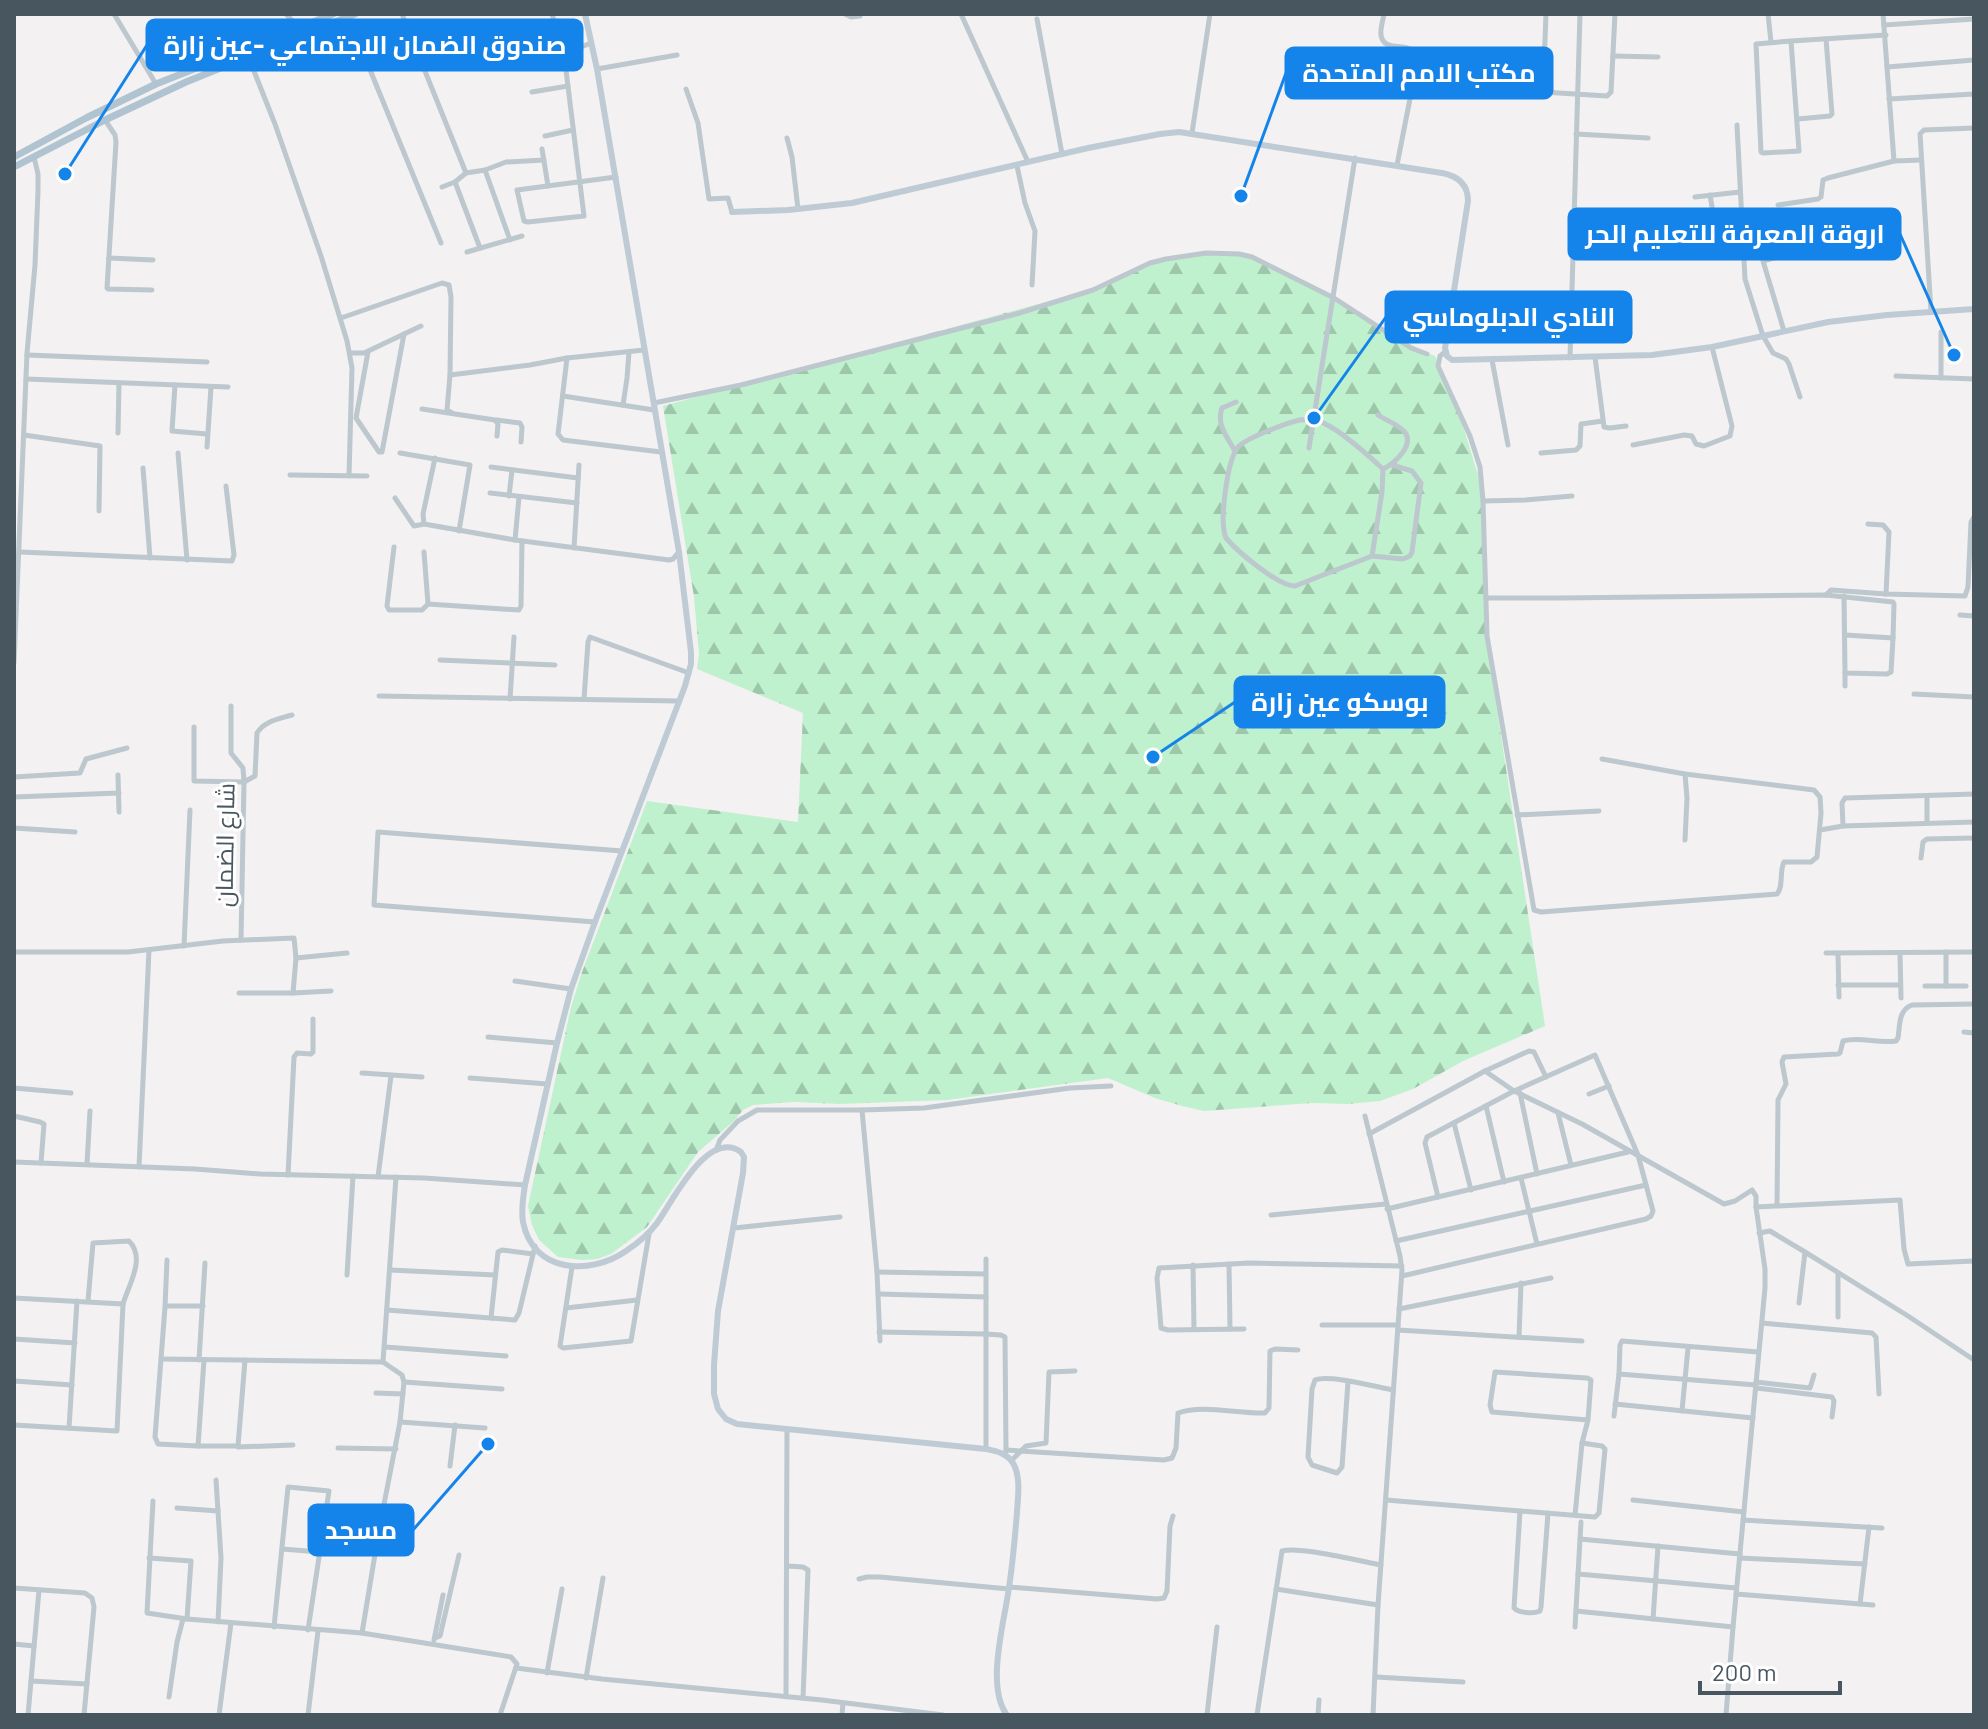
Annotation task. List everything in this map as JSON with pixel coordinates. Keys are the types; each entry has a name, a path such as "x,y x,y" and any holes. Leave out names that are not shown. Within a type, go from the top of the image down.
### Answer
{"main road":[{"path":"14,157 156,84 333,14"},
{"path":"14,167 196,78 250,60 355,14"},
{"path":"585,14 616,177 679,552 691,652 689,673 571,989 525,1185 523,1222 534,1250 553,1261 572,1267 589,1267 608,1261 649,1234 692,1171 706,1156 717,1148 728,1146 741,1152 744,1157 734,1228 716,1326 716,1402 721,1414 737,1424 986,1449 1008,1455 1017,1472 1018,1493 998,1663 1000,1704 1007,1715"},
{"path":"732,212 852,203 1160,134 1192,133 1449,174 1460,180 1468,193 1445,341 1445,352 1452,360 1652,355 1712,347 1828,322 1974,309"}],"street":[{"path":"114,14 156,84"},
{"path":"286,14 299,28"},
{"path":"286,14 289,31"},
{"path":"402,14 466,173"},
{"path":"845,14 860,16"},
{"path":"961,14 1029,163"},
{"path":"1192,133 1210,14"},
{"path":"1384,14 1381,38 1389,45 1413,49 1418,58 1397,165"},
{"path":"1546,14 1543,92 1577,95 1610,95 1615,14"},
{"path":"1570,358 1580,14"},
{"path":"1768,14 1771,42"},
{"path":"1883,14 1894,161"},
{"path":"530,31 553,18 564,54 579,182 584,216 524,221 517,190 579,182 616,177"},
{"path":"1037,19 1062,155"},
{"path":"1884,25 1974,19"},
{"path":"349,476 350,353 280,139 250,60 339,28 346,30 355,50 366,60 441,243"},
{"path":"1791,41 1799,151 1766,154 1761,152 1755,48 1759,43 1886,35"},
{"path":"1798,119 1832,114 1826,39"},
{"path":"542,59 591,43"},
{"path":"597,69 677,55"},
{"path":"1613,56 1658,57"},
{"path":"1887,67 1974,60"},
{"path":"532,92 568,86"},
{"path":"686,89 698,123 709,199 728,198 732,212"},
{"path":"1889,99 1974,94"},
{"path":"105,120 116,142 108,289 152,290"},
{"path":"1737,125 1745,279 1763,336 1773,353 1786,359 1800,397"},
{"path":"1931,312 1920,134 1924,130 1974,128"},
{"path":"545,136 573,130"},
{"path":"1576,134 1648,138"},
{"path":"787,138 798,209"},
{"path":"542,149 548,186"},
{"path":"14,663 27,355 38,191 34,157"},
{"path":"1309,448 1355,158"},
{"path":"442,187 466,173 510,161 544,160"},
{"path":"1778,205 1818,199 1823,180 1894,161 1921,160"},
{"path":"1017,166 1035,231 1032,285"},
{"path":"485,170 510,240"},
{"path":"455,182 480,248"},
{"path":"1695,197 1740,192"},
{"path":"1710,195 1717,223 1742,220"},
{"path":"467,252 522,236"},
{"path":"1784,331 1763,261 1818,246"},
{"path":"563,396 654,407 990,322 1093,290 1150,263 1185,255 1222,253 1252,257 1334,298 1411,348 1427,354"},
{"path":"109,258 153,260"},
{"path":"341,318 442,283 447,284 451,297 447,410 452,413"},
{"path":"350,353 368,352 421,326"},
{"path":"1941,332 1941,378"},
{"path":"368,352 356,418 382,452 404,334"},
{"path":"1633,445 1684,435 1692,436 1696,444 1702,446 1730,436 1732,426 1712,347"},
{"path":"450,375 644,350"},
{"path":"623,405 629,352"},
{"path":"1445,352 1440,356 1438,366 1474,445 1480,467 1488,646 1532,907 1538,912 1777,894 1781,889 1783,863 1814,861 1820,830 1820,797 1814,790 1685,774 1602,759"},
{"path":"27,355 207,362"},
{"path":"1595,357 1603,421 1607,428 1626,426"},
{"path":"567,358 560,438 661,452"},
{"path":"1492,360 1508,445"},
{"path":"1896,376 1974,379"},
{"path":"26,379 228,387"},
{"path":"118,433 119,383"},
{"path":"175,385 172,431 207,434"},
{"path":"207,447 211,387"},
{"path":"1235,451 1219,422 1219,416 1222,408 1236,402"},
{"path":"422,409 520,423 521,442"},
{"path":"1378,415 1408,434 1409,440 1392,465 1383,469"},
{"path":"495,420 498,424 497,436"},
{"path":"1383,469 1332,427 1314,420 1301,420 1251,438 1235,451 1223,504 1223,533 1229,542 1275,580 1288,586 1302,585 1372,556 1403,559 1412,552 1421,483 1412,471 1392,465"},
{"path":"1541,453 1576,450 1580,446 1581,424 1603,421"},
{"path":"24,435 100,446 99,511"},
{"path":"178,453 187,560"},
{"path":"400,453 470,465 459,532"},
{"path":"424,524 423,514 435,458"},
{"path":"574,548 579,465"},
{"path":"491,467 578,478"},
{"path":"143,468 150,558"},
{"path":"1372,556 1383,469"},
{"path":"509,496 512,470"},
{"path":"290,475 367,476"},
{"path":"20,552 233,560 226,486"},
{"path":"490,493 577,503"},
{"path":"1483,501 1572,496"},
{"path":"515,540 519,497"},
{"path":"395,498 414,526 424,524 459,532 669,560 679,552"},
{"path":"14,503 22,503"},
{"path":"1826,595 1831,590 1965,596 1971,522 1974,517"},
{"path":"1868,524 1883,525 1889,532 1886,594"},
{"path":"394,547 388,609 422,610 428,604 519,610 522,541"},
{"path":"424,552 428,604"},
{"path":"1486,598 1826,595 1893,602 1891,672 1845,673"},
{"path":"1844,596 1845,686"},
{"path":"1960,615 1974,616"},
{"path":"1845,635 1893,638"},
{"path":"510,699 514,637"},
{"path":"584,699 590,637 689,673"},
{"path":"440,660 555,665"},
{"path":"1914,694 1974,697"},
{"path":"379,696 679,701"},
{"name":"شارع الضمان","path":"231,706 231,753 243,768 244,782 241,940"},
{"path":"194,727 194,781 244,782 255,776 257,733 260,728 292,715"},
{"path":"14,777 80,773 86,759 127,748"},
{"path":"1685,774 1685,840"},
{"path":"118,775 119,812"},
{"path":"14,797 119,793"},
{"path":"1843,826 1842,803 1845,798 1974,794"},
{"path":"1927,796 1927,823"},
{"path":"184,946 190,810"},
{"path":"1517,815 1599,811"},
{"path":"1820,830 1843,826 1974,822"},
{"path":"14,828 75,832"},
{"path":"595,922 374,905 378,832 622,851"},
{"path":"1921,858 1923,842 1927,839 1974,838"},
{"path":"14,952 109,953 294,938 293,993"},
{"path":"139,1167 149,950"},
{"path":"1946,952 1946,986"},
{"path":"1826,953 1974,952"},
{"path":"296,958 347,953"},
{"path":"1900,953 1901,998"},
{"path":"1838,954 1839,997"},
{"path":"515,981 571,989"},
{"path":"1838,985 1900,985"},
{"path":"1925,986 1966,986"},
{"path":"239,993 331,991"},
{"path":"1777,1206 1778,1100 1786,1084 1784,1057 1838,1054 1845,1040 1896,1041 1904,1008 1912,1005 1974,1004"},
{"path":"288,1175 294,1057 297,1053 313,1052 313,1019"},
{"path":"1964,1032 1974,1033"},
{"path":"488,1037 557,1043"},
{"path":"1369,1134 1485,1071 1531,1051 1546,1077"},
{"path":"1402,1276 1649,1217 1653,1211 1638,1155 1595,1055 1486,1106 1425,1140 1438,1197"},
{"path":"1485,1071 1517,1092 1724,1204 1752,1190 1756,1196 1765,1280 1726,1715"},
{"path":"362,1073 422,1077"},
{"path":"378,1177 391,1076"},
{"path":"470,1078 548,1084"},
{"path":"717,1148 720,1140 738,1121 757,1110 935,1107 1070,1088 1111,1086"},
{"path":"1589,1094 1609,1086"},
{"path":"14,1088 71,1093"},
{"path":"1517,1092 1537,1174"},
{"path":"1486,1106 1504,1182"},
{"path":"862,1110 879,1294 880,1341"},
{"path":"87,1164 90,1111"},
{"path":"1558,1113 1571,1165"},
{"path":"14,1116 44,1124 41,1163"},
{"path":"1365,1116 1402,1266 1373,1715"},
{"path":"1454,1123 1471,1190"},
{"path":"1271,1215 1387,1206 1471,1190 1630,1152"},
{"path":"14,1162 525,1185"},
{"path":"347,1275 353,1176"},
{"path":"383,1362 396,1177"},
{"path":"1521,1178 1537,1244"},
{"path":"1396,1241 1646,1185"},
{"path":"1756,1207 1900,1200 1908,1264 1974,1261"},
{"path":"734,1228 840,1217"},
{"path":"1759,1233 1770,1231 1974,1360"},
{"path":"572,1267 560,1346 631,1341 649,1234"},
{"path":"14,1425 118,1429 123,1304 138,1259 129,1241 93,1243 88,1301"},
{"path":"387,1310 512,1321 517,1317 534,1250 499,1250 491,1318"},
{"path":"1799,1303 1805,1252"},
{"path":"986,1259 986,1449"},
{"path":"167,1260 156,1442 160,1445 237,1447 293,1445"},
{"path":"198,1446 205,1263"},
{"path":"1244,1329 1161,1328 1159,1268 1229,1264 1402,1266"},
{"path":"1229,1264 1230,1329"},
{"path":"1193,1265 1194,1329"},
{"path":"390,1270 495,1275"},
{"path":"877,1272 986,1274"},
{"path":"1838,1273 1838,1317"},
{"path":"1399,1309 1551,1278"},
{"path":"1519,1337 1521,1283"},
{"path":"879,1294 986,1297"},
{"path":"14,1298 123,1304"},
{"path":"566,1308 637,1300"},
{"path":"69,1428 77,1301"},
{"path":"165,1307 203,1306"},
{"path":"1762,1323 1872,1333 1876,1337 1879,1394"},
{"path":"1322,1325 1398,1327 1582,1341"},
{"path":"879,1332 1003,1336 1006,1340 1008,1455"},
{"path":"14,1339 75,1343"},
{"path":"1614,1416 1622,1341 1758,1352"},
{"path":"385,1347 506,1356"},
{"path":"1682,1411 1688,1348"},
{"path":"1008,1455 1020,1451 1172,1458 1176,1448 1178,1413 1205,1410 1265,1413 1269,1408 1270,1351 1298,1350"},
{"path":"161,1359 383,1362 403,1376 396,1449 362,1633"},
{"path":"237,1447 245,1360"},
{"path":"1008,1455 1026,1446 1046,1443 1049,1372 1075,1371"},
{"path":"1575,1515 1582,1443 1588,1420 1590,1379 1495,1372 1490,1405 1492,1412 1588,1420"},
{"path":"1619,1374 1810,1388 1814,1375"},
{"path":"1348,1382 1342,1467 1340,1471 1332,1472 1312,1465 1308,1457 1315,1380 1319,1378 1348,1382 1393,1390"},
{"path":"14,1381 72,1385"},
{"path":"404,1382 502,1389"},
{"path":"1756,1385 1832,1397 1832,1417"},
{"path":"376,1393 403,1394"},
{"path":"1615,1404 1753,1418"},
{"path":"400,1422 485,1428"},
{"path":"450,1466 455,1425"},
{"path":"786,1697 787,1429"},
{"path":"1386,1500 1594,1517 1599,1513 1605,1449 1582,1443"},
{"path":"338,1448 396,1449"},
{"path":"216,1480 221,1558 218,1622"},
{"path":"274,1627 288,1487 329,1491 308,1630"},
{"path":"1633,1500 1743,1516 1882,1528"},
{"path":"153,1501 147,1613 434,1641 511,1657 516,1661 516,1668 500,1715"},
{"path":"177,1508 218,1511"},
{"path":"1520,1511 1514,1608 1518,1611 1540,1611 1548,1513"},
{"path":"859,1579 880,1577 1164,1598 1173,1516"},
{"path":"1575,1627 1581,1522"},
{"path":"1860,1604 1869,1527"},
{"path":"1580,1539 1740,1556 1865,1564"},
{"path":"1653,1619 1658,1546"},
{"path":"282,1549 320,1552"},
{"path":"1257,1715 1284,1549 1381,1565"},
{"path":"434,1641 441,1633 459,1555"},
{"path":"149,1558 191,1561 185,1619 177,1642 169,1697"},
{"path":"787,1566 808,1570 803,1698"},
{"path":"1578,1574 1873,1605"},
{"path":"586,1678 603,1578"},
{"path":"14,1588 85,1593 92,1598 94,1607 84,1715"},
{"path":"547,1673 562,1589"},
{"path":"1276,1589 1378,1605"},
{"path":"28,1715 39,1590"},
{"path":"434,1641 443,1595"},
{"path":"1576,1611 1733,1627"},
{"path":"219,1715 231,1623"},
{"path":"1207,1715 1217,1627"},
{"path":"308,1715 318,1631"},
{"path":"14,1644 34,1646"},
{"path":"516,1668 943,1715"},
{"path":"1376,1677 1463,1682"},
{"path":"31,1681 87,1684"},
{"path":"1318,1715 1319,1700"},
{"path":"842,1715 843,1703"}],"green space":[{"path":"1213,251 1245,253 1276,267 1435,356 1460,416 1481,485 1485,630 1545,1026 1463,1061 1413,1089 1380,1101 1204,1111 1155,1098 1108,1078 947,1100 753,1105 743,1110 698,1152 647,1227 611,1254 597,1259 558,1257 539,1240 528,1206 571,1007 647,801 798,822 803,713 697,669 699,654 694,597 663,406 1097,288 1158,260"}],"place":[{"name":"صندوق الضمان الاجتماعي -عين زارة","path":"65,174"},
{"name":"مكتب الامم المتحدة","path":"1241,196"},
{"name":"اروقة المعرفة للتعليم الحر","path":"1954,355"},
{"name":"النادي الدبلوماسي","path":"1314,418"},
{"name":"بوسكو عين زارة","path":"1153,757"},
{"name":"مسجد","path":"488,1444"}]}
